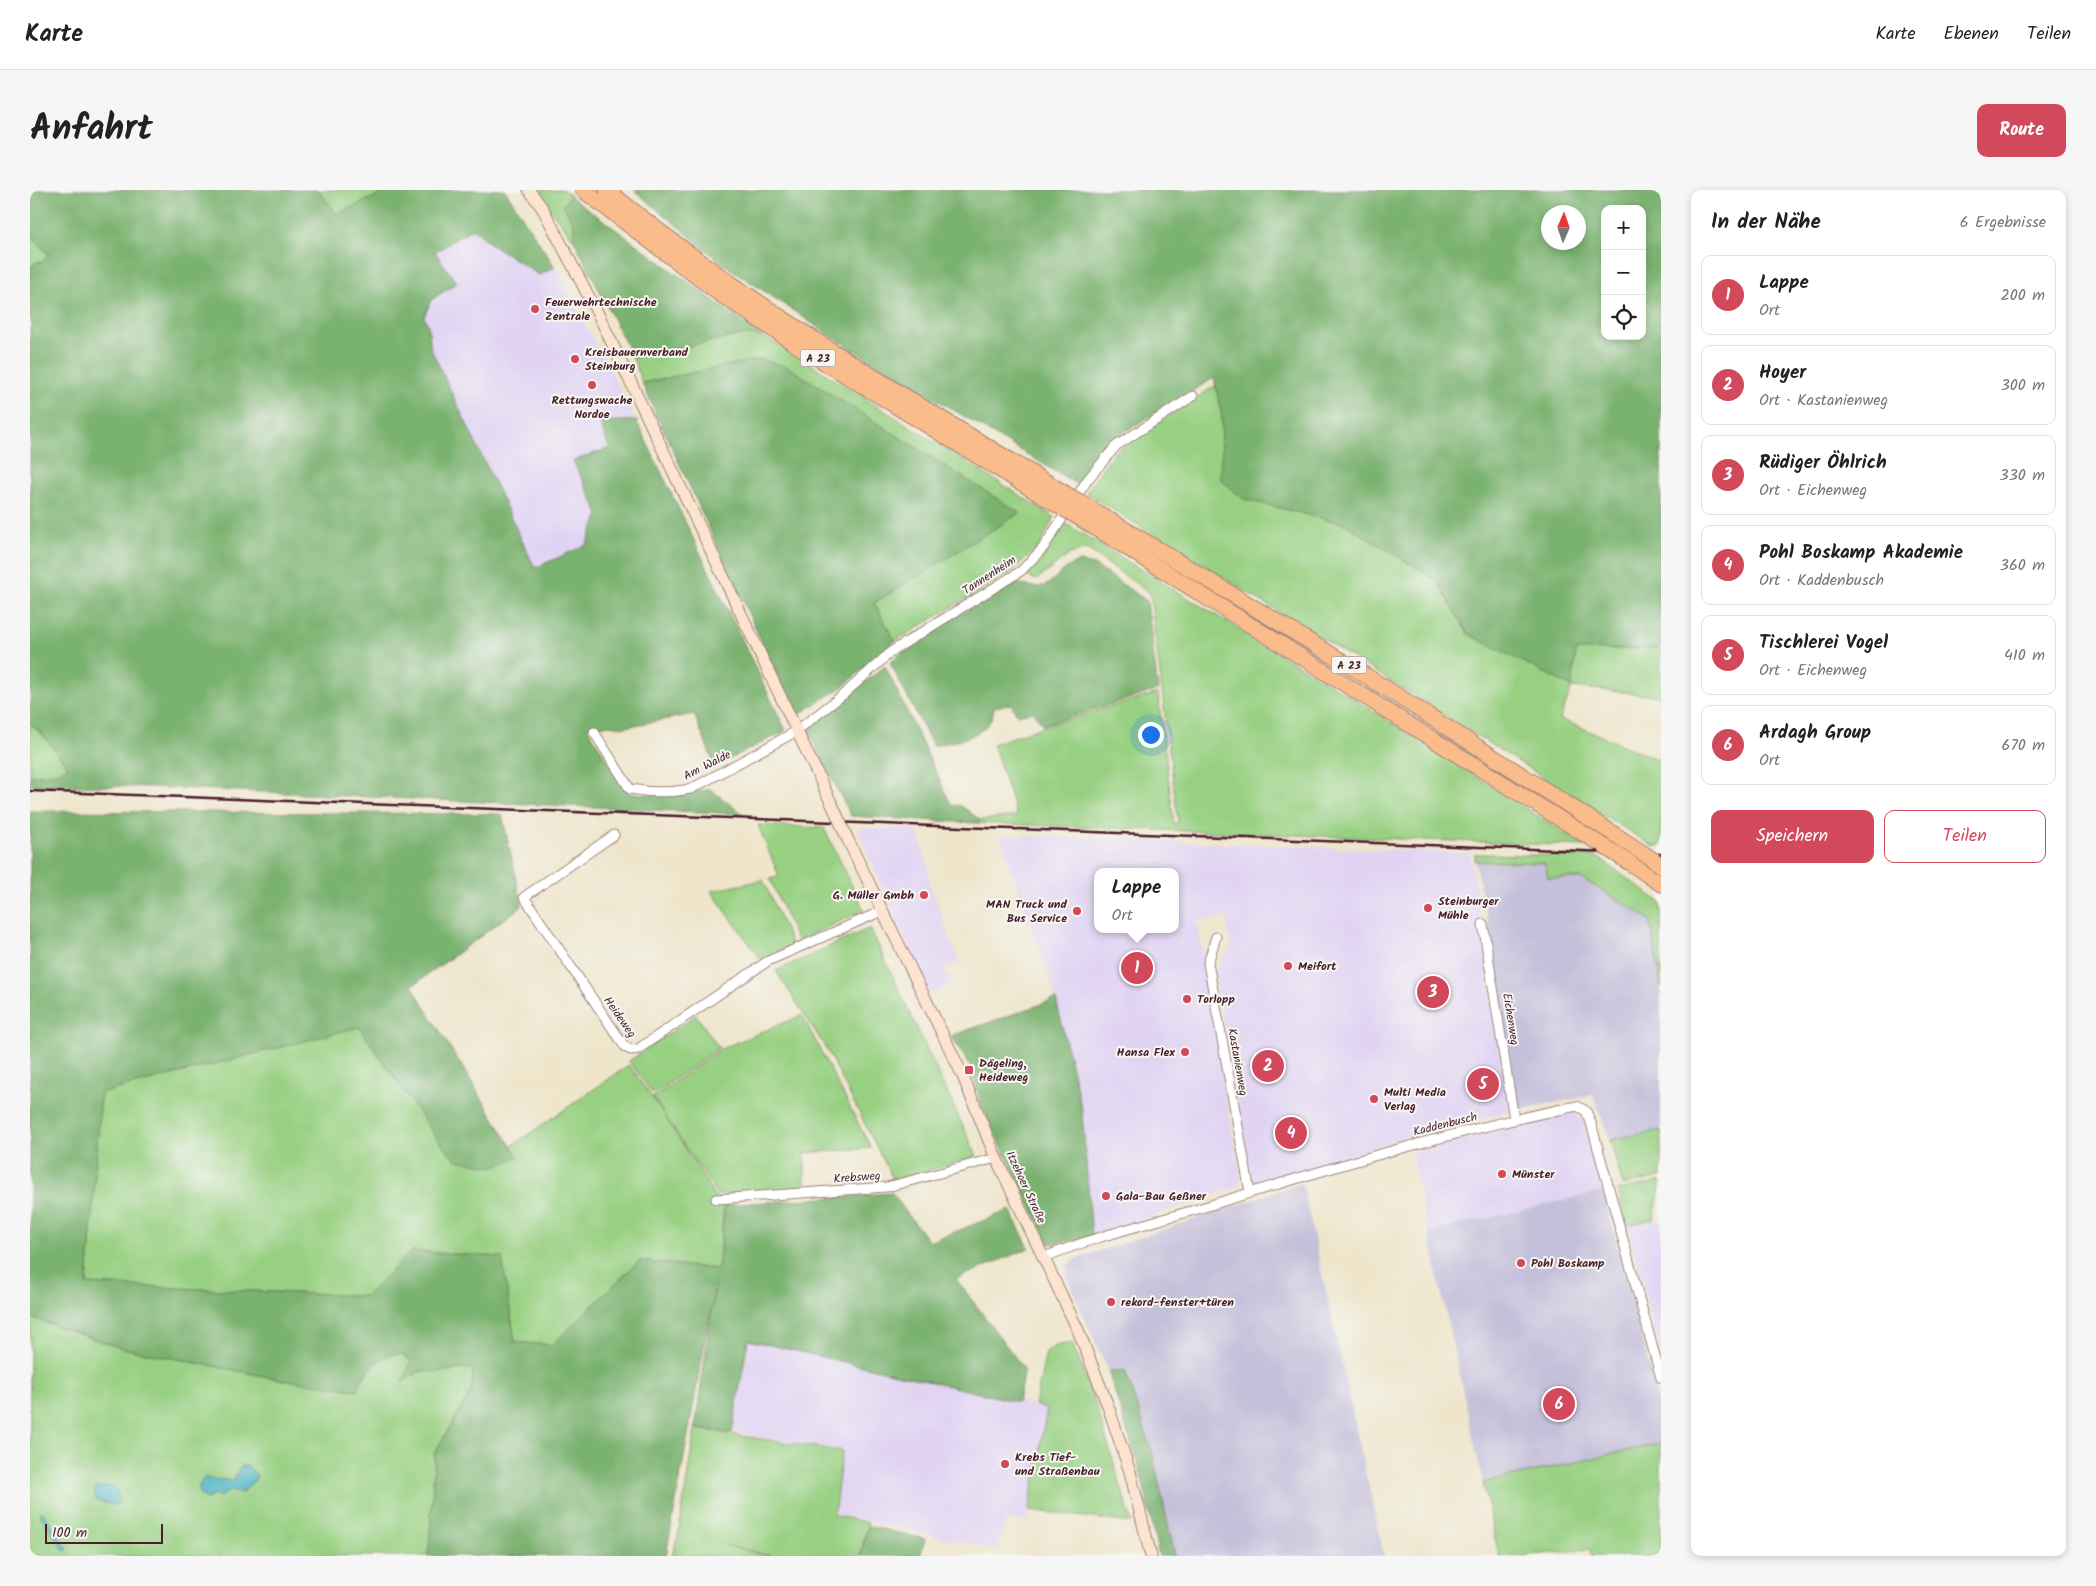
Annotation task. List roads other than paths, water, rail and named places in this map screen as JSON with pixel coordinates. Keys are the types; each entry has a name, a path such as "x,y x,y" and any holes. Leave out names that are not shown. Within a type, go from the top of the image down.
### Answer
{"highway":[{"name":"A 23","path":"583,190 710,286 862,386 1368,677 1661,865"},
{"name":"A 23","path":"607,190 725,280 806,334 1661,884"},
{"path":"616,190 636,214"}],"main road":[{"name":"Itzehoer Straße","path":"529,190 543,209 600,318 796,732 962,1074 996,1158 1078,1330 1108,1406 1130,1472 1152,1556"}],"street":[{"name":"Tannenheim","path":"796,732 844,694 892,651 1021,572 1043,548 1088,479 1110,452 1116,446 1193,396"},
{"name":"Am Walde","path":"594,732 630,789 652,793 691,789 796,732"},
{"name":"Heideweg","path":"614,835 524,897 625,1047 631,1050 638,1049 768,962 882,911"},
{"name":"Eichenweg","path":"1483,924 1514,1119"},
{"name":"Kastanienweg","path":"1216,937 1208,964 1250,1192"},
{"name":"Kaddenbusch","path":"1044,1257 1250,1192 1403,1148 1514,1119 1577,1106 1582,1107 1589,1114 1661,1378"},
{"name":"Krebsweg","path":"716,1199 887,1188 996,1158"}],"water":[{"path":"241,1466 247,1466 255,1473 257,1478 241,1493 232,1490 221,1496 214,1495 207,1499 200,1495 199,1486 204,1478 233,1481"},
{"path":"113,1486 117,1490 118,1495 116,1505 97,1501 94,1492 95,1488"},
{"path":"42,1511 68,1549 65,1552 39,1513"}],"railway":[{"path":"30,791 1661,854"}],"place":[{"name":"Feuerwehrtechnische Zentrale","path":"535,309"},
{"name":"Kreisbauernverband Steinburg","path":"575,359"},
{"name":"Rettungswache Nordoe","path":"592,385"},
{"name":"G. Müller Gmbh","path":"924,895"},
{"name":"Steinburger Mühle","path":"1428,908"},
{"name":"MAN Truck und Bus Service","path":"1077,911"},
{"name":"Meifort","path":"1288,966"},
{"name":"Lappe","path":"1137,968"},
{"name":"Rüdiger Öhlrich","path":"1433,992"},
{"name":"Torlopp","path":"1187,999"},
{"name":"Hansa Flex","path":"1185,1052"},
{"name":"Hoyer","path":"1268,1066"},
{"name":"Dägeling, Heideweg","path":"969,1070"},
{"name":"Tischlerei Vogel","path":"1483,1084"},
{"name":"Multi Media Verlag","path":"1374,1099"},
{"name":"Pohl Boskamp Akademie","path":"1291,1133"},
{"name":"Münster","path":"1502,1174"},
{"name":"Gala-Bau Geßner","path":"1106,1196"},
{"name":"Pohl Boskamp","path":"1521,1263"},
{"name":"rekord-fenster+türen","path":"1111,1302"},
{"name":"Ardagh Group","path":"1559,1404"},
{"name":"Krebs Tief- und Straßenbau","path":"1005,1464"}]}
